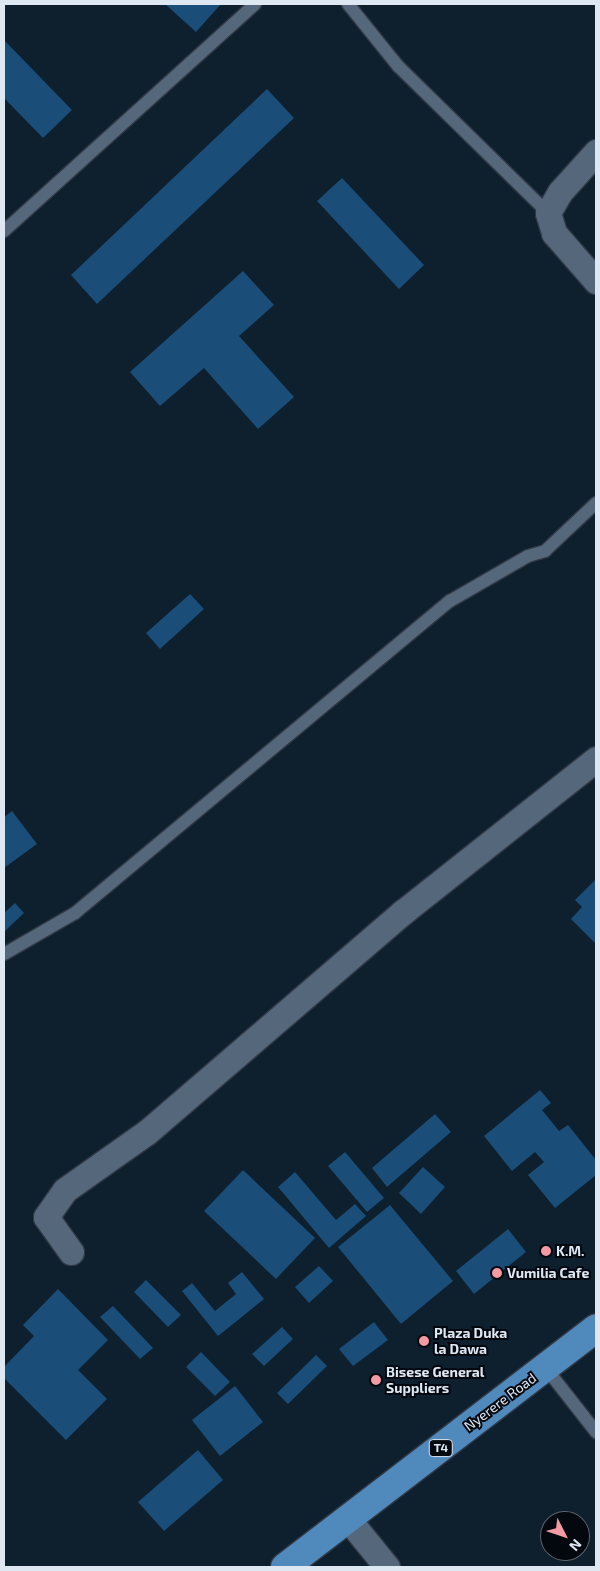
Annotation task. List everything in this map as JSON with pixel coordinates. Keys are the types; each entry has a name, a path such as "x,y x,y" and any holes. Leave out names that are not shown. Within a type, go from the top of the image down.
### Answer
{"highway":[{"name":"Nyerere Road","path":"285,1567 596,1328"}],"street":[{"path":"596,152 560,192 548,212 554,233 596,281"},
{"path":"71,1252 46,1217 64,1190 146,1132 404,912 596,759"},
{"path":"348,1518 387,1567"}],"lane":[{"path":"4,231 255,4"},
{"path":"348,4 398,66 548,212"},
{"path":"4,954 75,913 450,601 528,556 545,551 596,502"},
{"path":"545,1368 596,1432"}],"building":[{"path":"165,4 221,4 196,32"},
{"path":"4,40 72,110 43,138 4,98"},
{"path":"267,89 294,118 97,304 71,275"},
{"path":"342,178 424,265 399,289 317,201"},
{"path":"243,271 274,305 239,336 294,397 258,429 204,368 160,406 130,372"},
{"path":"190,594 204,609 160,649 146,633"},
{"path":"12,811 37,844 4,868 4,817"},
{"path":"596,879 595,943 571,919 582,907 575,900"},
{"path":"15,903 24,913 4,932 4,913"},
{"path":"540,1090 551,1103 542,1110 559,1131 568,1125 596,1160 596,1175 555,1208 528,1175 544,1162 535,1152 512,1171 484,1136"},
{"path":"435,1114 451,1132 387,1187 372,1168"},
{"path":"345,1152 384,1198 367,1212 328,1166"},
{"path":"423,1167 445,1187 421,1214 399,1193"},
{"path":"243,1170 315,1238 276,1279 204,1211"},
{"path":"295,1172 336,1220 355,1204 366,1216 329,1248 278,1187"},
{"path":"390,1205 453,1281 401,1324 338,1247"},
{"path":"508,1229 526,1252 474,1294 456,1271"},
{"path":"319,1266 333,1281 309,1303 295,1287"},
{"path":"242,1272 264,1299 218,1336 182,1291 192,1283 215,1311 236,1294 228,1283"},
{"path":"146,1280 181,1315 168,1327 134,1292"},
{"path":"58,1289 108,1340 78,1370 107,1399 66,1440 4,1378 4,1367 34,1336 23,1325"},
{"path":"113,1306 153,1348 140,1359 100,1317"},
{"path":"374,1322 388,1340 353,1366 339,1349"},
{"path":"282,1327 293,1339 264,1366 252,1354"},
{"path":"201,1352 230,1382 215,1396 186,1367"},
{"path":"316,1355 327,1366 288,1404 277,1393"},
{"path":"235,1386 263,1422 220,1456 192,1420"},
{"path":"198,1450 223,1480 164,1531 138,1502"}],"place":[{"name":"K.M.","path":"546,1251"},
{"name":"Vumilia Cafe","path":"497,1273"},
{"name":"Plaza Duka la Dawa","path":"424,1341"},
{"name":"Bisese General Suppliers","path":"376,1380"}]}
